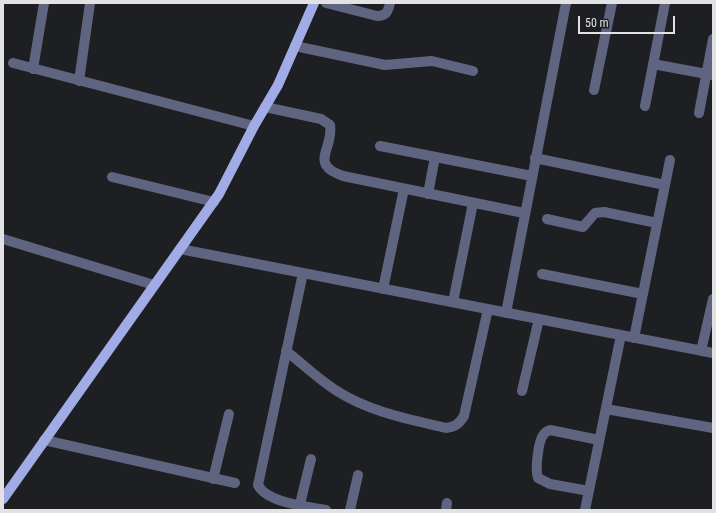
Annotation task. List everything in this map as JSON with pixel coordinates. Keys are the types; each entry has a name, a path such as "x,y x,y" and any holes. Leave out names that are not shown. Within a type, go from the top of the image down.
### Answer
{"main road":[{"path":"3,499 214,202 254,126 278,85 314,3"}],"street":[{"path":"33,69 44,3"},
{"path":"79,81 90,3"},
{"path":"326,3 377,16 383,16 386,13 390,3"},
{"path":"506,313 524,213 566,3"},
{"path":"594,90 612,3"},
{"path":"645,106 665,3"},
{"path":"699,114 710,75 713,39"},
{"path":"295,46 385,65 432,61 473,71"},
{"path":"13,63 254,126"},
{"path":"653,64 710,75"},
{"path":"265,107 321,119 330,125 331,130 324,159 326,167 330,172 404,189 524,213"},
{"path":"380,146 532,176"},
{"path":"428,194 435,157"},
{"path":"536,158 665,185"},
{"path":"634,338 670,160"},
{"path":"112,177 214,202"},
{"path":"383,288 404,189"},
{"path":"453,302 473,203"},
{"path":"547,218 583,227 595,213 604,212 657,223"},
{"path":"3,239 154,285"},
{"path":"180,249 713,353"},
{"path":"304,273 258,485 262,492 271,498 326,510"},
{"path":"542,274 643,294"},
{"path":"702,351 713,299"},
{"path":"286,351 336,390 360,402 382,412 400,417 446,428 453,427 459,424 464,416 488,309"},
{"path":"522,391 539,319"},
{"path":"585,510 621,335"},
{"path":"606,409 713,428"},
{"path":"213,479 229,414"},
{"path":"589,491 550,484 538,478 535,471 541,439 544,434 550,430 599,440"},
{"path":"44,440 235,483"},
{"path":"300,504 311,459"},
{"path":"350,510 358,475"}]}
